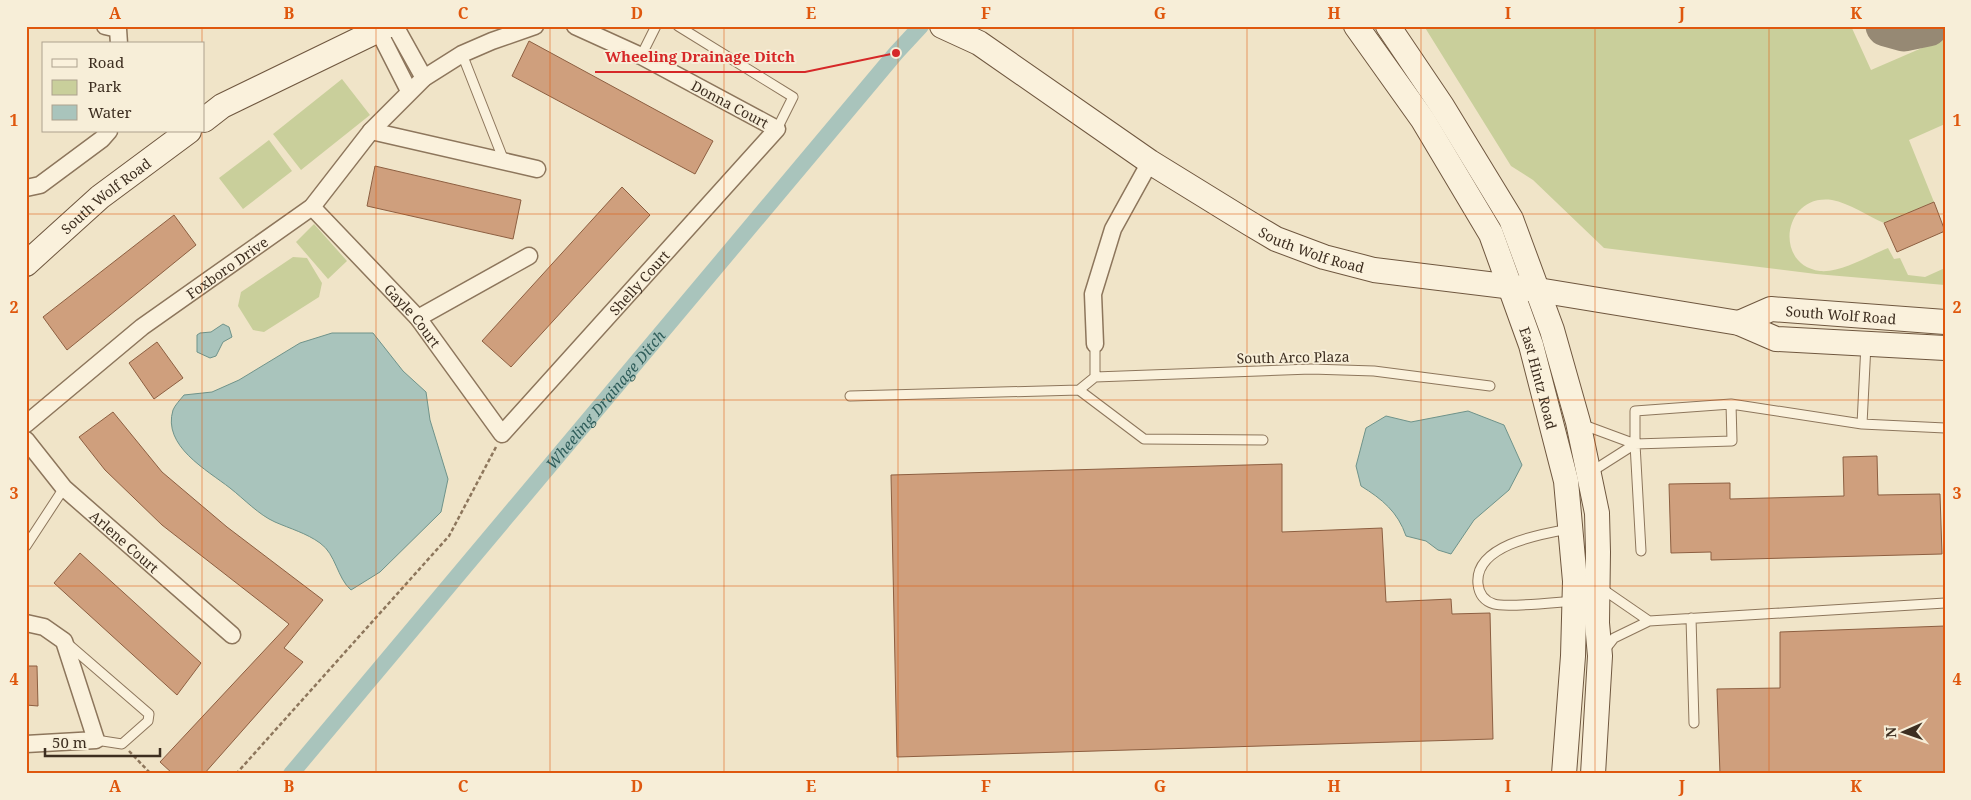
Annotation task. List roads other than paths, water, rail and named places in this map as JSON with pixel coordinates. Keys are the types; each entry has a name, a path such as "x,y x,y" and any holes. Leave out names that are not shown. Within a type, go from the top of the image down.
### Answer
{"main road":[{"name":"South Wolf Road","path":"942,26 979,43 1150,162 1276,239 1324,257 1374,270 1538,290 1739,324 1776,339 1945,348"},
{"name":"East Hintz Road","path":"1356,26 1423,120 1491,234 1531,345 1553,423 1566,481 1575,601 1564,774"},
{"name":"East Hintz Road","path":"1388,26 1442,106 1511,219 1538,290 1578,422 1597,514 1600,656 1593,774"},
{"path":"205,119 222,106 386,28"},
{"name":"South Wolf Road","path":"26,264 100,197 188,132"},
{"name":"South Wolf Road","path":"1739,324 1771,309 1945,322"}],"street":[{"path":"105,26 118,29 119,42"},
{"path":"386,28 424,78 462,54 535,26"},
{"name":"Donna Court","path":"576,26 641,56 777,129"},
{"path":"386,28 409,90"},
{"name":"Foxboro Drive","path":"26,424 142,327 312,207 372,131 409,90 424,78"},
{"name":"Shelly Court","path":"502,434 777,129"},
{"path":"372,131 537,168"},
{"path":"26,188 40,186 102,139 108,132"},
{"path":"1095,344 1093,294 1113,229 1150,162"},
{"name":"Gayle Court","path":"312,207 418,318 502,434"},
{"path":"418,318 529,256"},
{"name":"Arlene Court","path":"26,440 64,488 232,635"},
{"path":"26,623 44,626 64,641 96,740 26,744"}],"lane":[{"path":"641,56 656,26"},
{"path":"678,26 793,98 777,129"},
{"path":"462,54 504,161"},
{"path":"850,396 1079,390 1095,377 1095,344"},
{"path":"1862,424 1866,344"},
{"name":"South Arco Plaza","path":"1095,377 1311,369 1374,371 1490,386"},
{"path":"1079,390 1144,439 1263,440"},
{"path":"1578,422 1635,444 1732,441 1731,404"},
{"path":"1641,551 1635,411 1731,404 1862,424 1945,428"},
{"path":"1589,474 1635,444"},
{"path":"26,546 64,488"},
{"path":"1570,529 1535,536 1504,547 1484,563 1477,582 1479,593 1485,600 1499,605 1575,601"},
{"path":"1597,584 1649,621"},
{"path":"1600,656 1614,638 1649,621 1945,603"},
{"path":"1691,618 1694,723"},
{"path":"64,641 149,714 148,721 122,744 96,740"}],"water":[{"path":"223,324 229,327 232,337 223,342 216,356 210,358 197,352 197,335 211,332"},
{"path":"332,333 373,333 403,371 426,392 430,420 448,479 441,512 380,572 351,590 342,579 330,553 320,543 263,515 199,465 180,446 174,435 171,423 173,410 184,395 212,392 239,380 300,343"},
{"path":"1468,411 1504,425 1522,465 1509,490 1474,520 1451,554 1438,550 1426,541 1406,536 1403,527 1394,513 1376,496 1361,486 1356,466 1366,428 1386,416 1411,422"}],"waterway":[{"name":"Wheeling Drainage Ditch","path":"291,774 896,53 921,26"}],"place":[{"name":"Wheeling Drainage Ditch","path":"896,53"}]}
